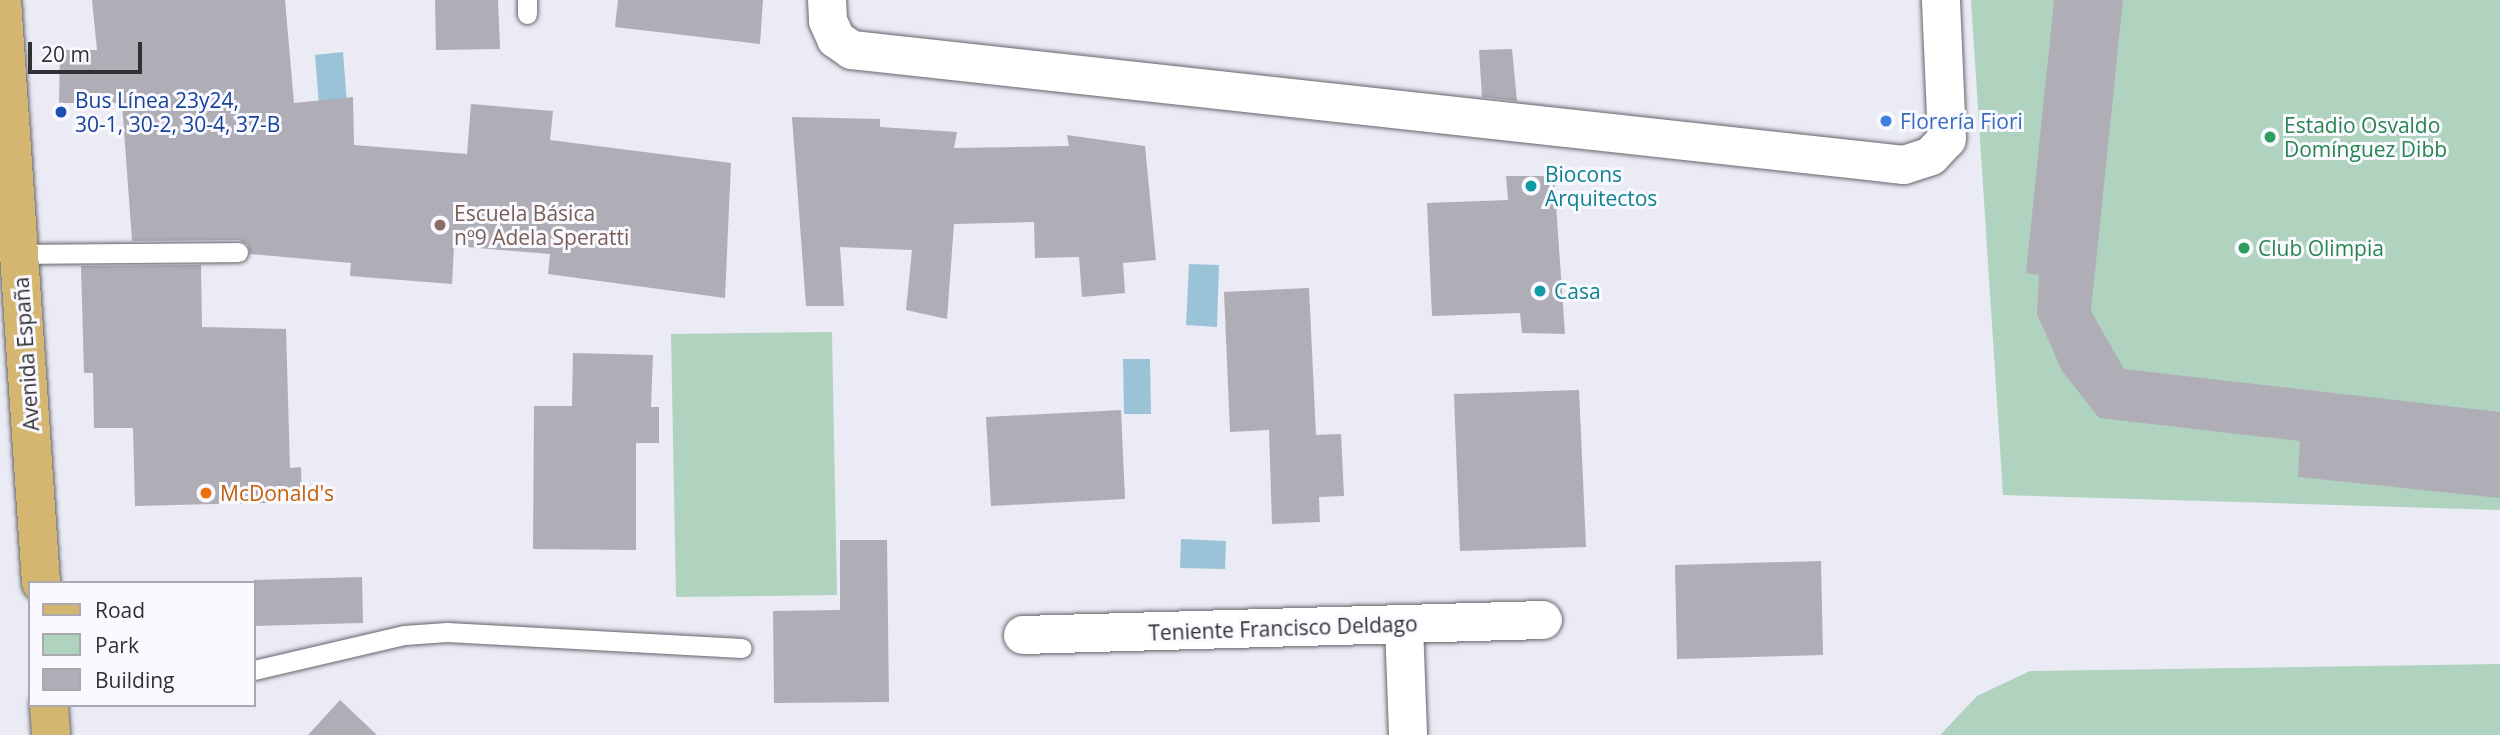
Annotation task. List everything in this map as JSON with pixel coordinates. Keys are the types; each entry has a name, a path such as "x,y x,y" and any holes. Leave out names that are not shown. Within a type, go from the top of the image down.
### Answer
{"main road":[{"name":"Avenida España","path":"2,0 41,581"},
{"path":"49,707 51,735"}],"street":[{"path":"827,0 828,22 836,40 852,50 1257,97 1904,165 1931,156 1947,139 1941,0"},
{"name":"Teniente Francisco Deldago","path":"1023,635 1543,620"},
{"path":"1404,625 1408,735"}],"lane":[{"path":"19,254 238,252"},
{"path":"256,670 404,635 447,632 742,648"}],"green space":[{"name":"Club Olimpia","path":"1971,0 2500,0 2500,510 2003,495"},
{"path":"832,332 837,595 676,597 671,334"},
{"path":"2500,664 2500,735 1940,735 1977,696 2030,671"}],"water":[{"path":"343,52 347,104 319,106 315,55"},
{"path":"1189,264 1219,265 1217,327 1186,325"},
{"path":"1123,359 1150,359 1151,414 1124,414"},
{"path":"1181,539 1226,541 1225,569 1180,568"}],"building":[{"path":"92,0 285,0 294,103 353,97 354,145 467,154 471,104 553,111 550,140 731,163 725,298 548,274 550,254 454,246 452,284 350,276 351,263 250,254 248,245 239,240 132,241 122,103 59,103 60,50 97,50"},
{"path":"435,0 498,0 500,49 436,50"},
{"path":"618,0 763,0 760,44 615,27"},
{"path":"2054,0 2123,0 2091,311 2124,369 2500,412 2500,498 2298,477 2300,441 2099,418 2062,371 2037,314 2039,275 2026,273"},
{"path":"1512,49 1517,101 1482,97 1479,50"},
{"path":"792,117 880,119 880,127 957,132 954,148 1069,146 1067,135 1145,146 1156,260 1123,263 1125,293 1082,297 1079,257 1035,258 1034,222 954,224 947,319 906,310 912,250 840,247 844,306 806,306"},
{"path":"1506,176 1554,176 1565,334 1522,333 1520,313 1432,316 1427,203 1508,200"},
{"path":"201,265 202,327 286,329 290,468 301,467 302,502 135,506 133,428 94,428 93,373 84,373 81,266"},
{"path":"1309,288 1316,435 1341,434 1344,496 1319,497 1320,522 1272,524 1269,430 1230,432 1224,292"},
{"path":"573,353 653,355 651,407 659,407 659,443 636,443 636,550 533,549 534,406 572,406"},
{"path":"1579,390 1586,547 1460,551 1454,394"},
{"path":"1121,410 1125,499 991,506 986,417"},
{"path":"840,540 887,540 889,702 774,703 773,611 840,610"},
{"path":"1821,561 1823,655 1677,659 1675,565"},
{"path":"362,577 363,623 256,626 254,580"},
{"path":"340,700 377,735 308,735"}],"place":[{"name":"Bus Línea 23y24, 30-1, 30-2, 30-4, 37-B","path":"61,112"},
{"name":"Florería Fiori","path":"1886,121"},
{"name":"Estadio Osvaldo Domínguez Dibb","path":"2270,137"},
{"name":"Biocons Arquitectos","path":"1531,186"},
{"name":"Escuela Básica nº9 Adela Speratti","path":"440,225"},
{"name":"Club Olimpia","path":"2244,248"},
{"name":"Casa","path":"1540,291"},
{"name":"McDonald's","path":"206,493"}]}
